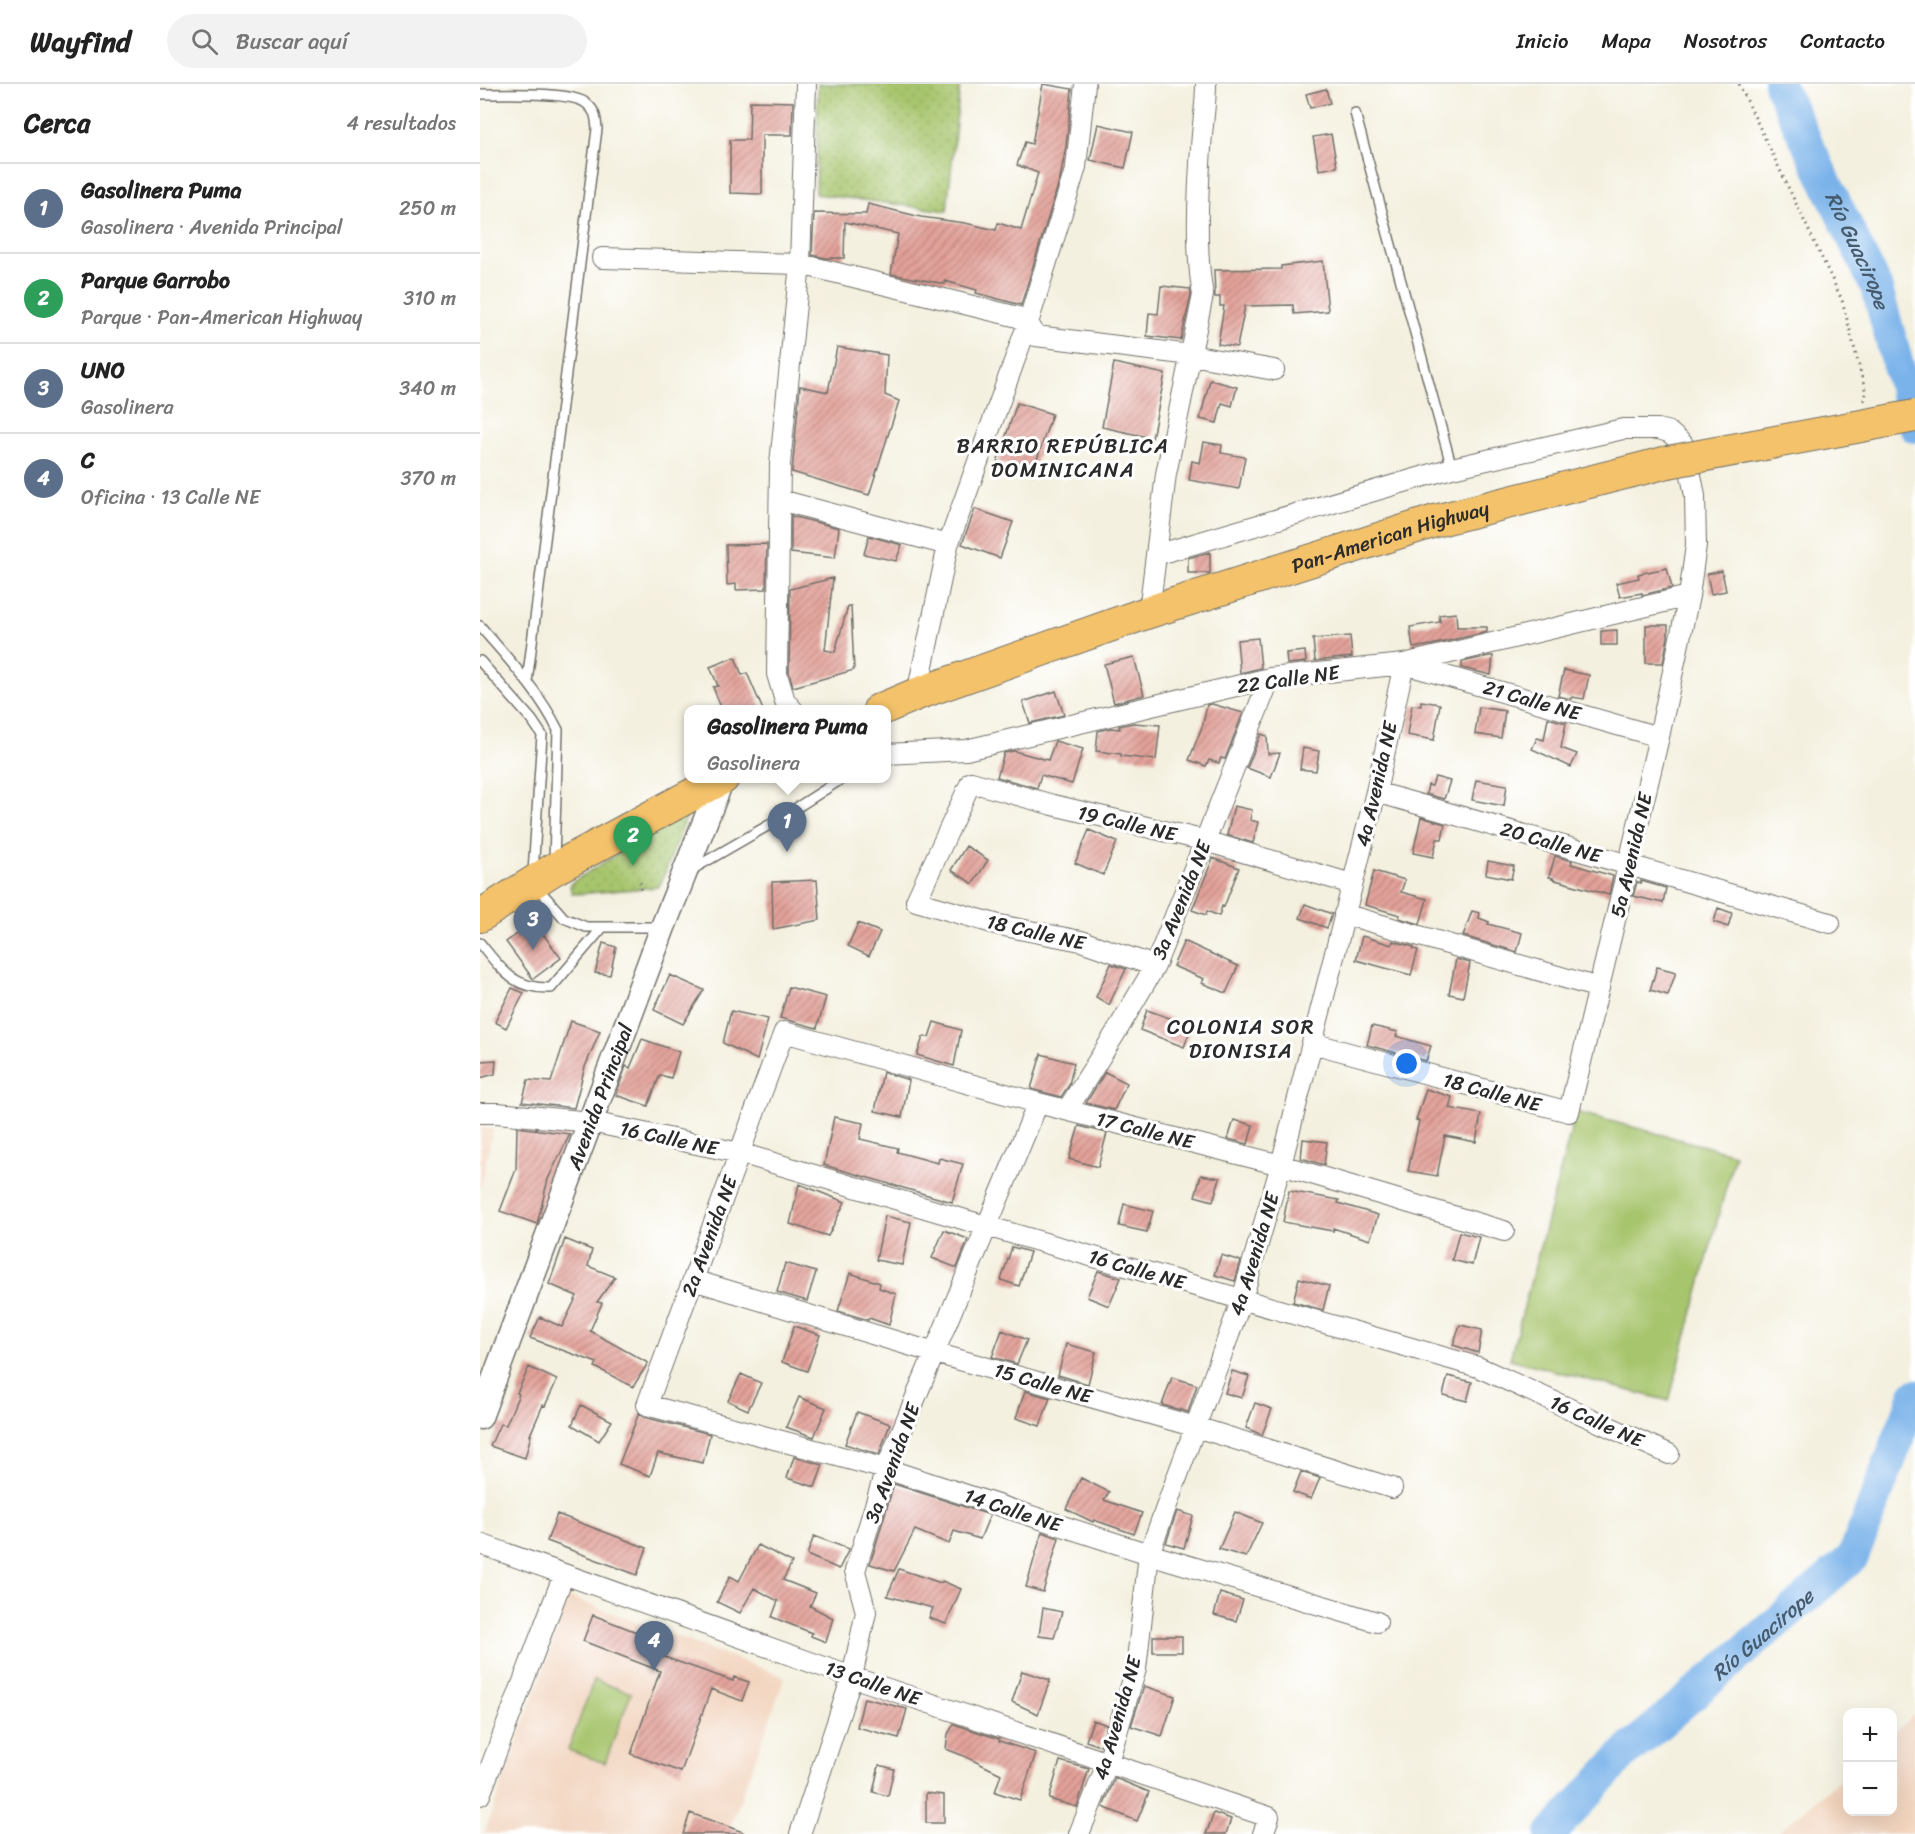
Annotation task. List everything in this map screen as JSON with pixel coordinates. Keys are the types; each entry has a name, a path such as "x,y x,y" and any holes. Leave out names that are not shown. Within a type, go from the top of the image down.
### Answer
{"highway":[{"name":"Pan-American Highway","path":"891,705 1149,612 1435,520 1668,462 1915,416"},
{"path":"480,916 543,876 715,783"}],"street":[{"path":"789,705 785,701 777,674 780,464 800,264 806,84"},
{"path":"917,694 948,545 1028,322 1076,167 1085,84"},
{"path":"1149,612 1166,474 1203,296 1200,276 1200,198 1206,84"},
{"path":"602,258 800,264 1018,316 1028,322 1036,336 1191,355 1274,370"},
{"name":"5a Avenida NE","path":"1156,555 1452,468 1623,429 1649,428 1669,432 1683,444 1695,496 1695,545 1689,596 1659,737 1569,1112"},
{"path":"780,500 948,545"},
{"name":"22 Calle NE","path":"891,754 966,750 1270,678 1404,664 1689,596"},
{"name":"21 Calle NE","path":"1404,664 1659,737"},
{"name":"4a Avenida NE","path":"1079,1834 1108,1762 1136,1669 1149,1554 1242,1299 1281,1165 1376,792 1404,664"},
{"name":"3a Avenida NE","path":"1067,1110 1155,966 1270,678"},
{"path":"966,750 971,782"},
{"name":"19 Calle NE","path":"971,782 1053,805 1206,842 1352,884"},
{"name":"18 Calle NE","path":"971,782 916,901 999,925 1081,941 1155,966"},
{"name":"Avenida Principal","path":"480,1417 663,927 720,783"},
{"name":"20 Calle NE","path":"1376,792 1830,923"},
{"path":"1344,914 1599,988"},
{"name":"17 Calle NE","path":"784,1032 1067,1110 1281,1165 1504,1231"},
{"name":"2a Avenida NE","path":"647,1405 784,1032"},
{"name":"18 Calle NE","path":"1312,1043 1569,1112"},
{"name":"3a Avenida NE","path":"800,1834 852,1677 866,1612 855,1570 886,1469 1038,1102"},
{"name":"16 Calle NE","path":"480,1113 591,1122 740,1153 1478,1367 1669,1454"},
{"name":"15 Calle NE","path":"693,1280 935,1353 1196,1427 1392,1488"},
{"name":"14 Calle NE","path":"647,1405 886,1469 1149,1554 1377,1622"},
{"name":"13 Calle NE","path":"480,1544 852,1677 1108,1762 1266,1826"},
{"path":"480,1795 564,1574"}],"lane":[{"path":"480,94 572,96 586,102 596,114 597,129 527,682"},
{"path":"1355,113 1452,468"},
{"path":"480,626 527,682 550,713 558,730 543,876"},
{"path":"480,661 532,720 542,735 543,876 564,918 586,927 663,927"},
{"path":"686,872 776,821 835,783"},
{"path":"480,943 507,975 540,988 552,988 603,927"}],"path":[{"path":"1739,84 1842,300 1866,393 1863,404"},
{"path":"640,882 640,891"}],"shaded area":[{"path":"480,1128 493,1129 480,1189"},
{"path":"569,1597 785,1677 728,1834 484,1834"},
{"path":"1915,1714 1915,1834 1777,1834 1843,1776 1843,1816 1897,1816 1897,1730"}],"green space":[{"path":"818,84 960,84 947,211 816,194"},
{"path":"685,811 688,813 658,887 572,893 571,883"},
{"path":"1576,1112 1735,1154 1669,1401 1510,1359"},
{"path":"594,1680 631,1693 605,1763 568,1750"}],"building":[{"path":"1043,84 1072,89 1060,179 1021,305 976,293 977,290 945,281 945,284 891,274 898,234 845,222 844,258 812,255 814,213 866,214 868,204 921,217 996,230 998,223 1021,230 1038,173 1017,165 1025,142 1032,144"},
{"path":"1326,89 1330,103 1310,108 1306,94"},
{"path":"750,101 793,102 792,135 762,135 762,194 730,193 730,140 749,140"},
{"path":"1098,124 1133,132 1125,168 1090,160"},
{"path":"1331,134 1337,167 1319,170 1313,137"},
{"path":"1323,261 1328,311 1294,314 1293,305 1245,306 1237,347 1218,344 1224,306 1220,306 1220,297 1215,297 1214,270 1281,269 1281,266"},
{"path":"1161,286 1190,289 1191,295 1181,340 1147,336 1149,313 1158,314"},
{"path":"837,347 887,355 885,395 899,401 869,495 792,472 800,386 828,392"},
{"path":"1114,363 1165,374 1152,438 1102,427"},
{"path":"1210,380 1237,387 1232,406 1222,403 1217,423 1200,419"},
{"path":"1017,403 1052,414 1032,474 997,462"},
{"path":"1204,442 1222,445 1221,453 1245,457 1239,489 1189,480 1192,461 1200,463"},
{"path":"975,509 1013,522 1000,558 962,544"},
{"path":"791,516 839,528 835,558 791,553"},
{"path":"869,536 902,545 896,561 864,554"},
{"path":"767,544 766,589 736,590 736,584 727,585 726,545"},
{"path":"1210,552 1210,573 1188,573 1188,558"},
{"path":"1667,568 1672,588 1620,597 1616,583 1639,578 1638,574"},
{"path":"1722,571 1726,591 1711,594 1707,574"},
{"path":"833,578 825,650 835,652 848,606 851,606 854,670 793,687 789,672 790,589"},
{"path":"1456,613 1457,627 1487,627 1487,632 1413,648 1410,627 1440,622 1439,615"},
{"path":"1646,625 1668,625 1663,663 1646,663"},
{"path":"1617,630 1617,645 1601,645 1601,631"},
{"path":"1350,636 1352,657 1315,661 1313,639"},
{"path":"1258,638 1261,668 1240,673 1237,640"},
{"path":"1305,651 1306,662 1287,664 1286,653"},
{"path":"1493,656 1491,675 1462,668 1462,662"},
{"path":"735,657 742,675 747,673 761,705 720,705 713,687 718,686 710,667"},
{"path":"1134,657 1144,695 1114,703 1104,664"},
{"path":"1564,670 1589,675 1584,699 1558,696"},
{"path":"1056,691 1064,715 1030,723 1023,702"},
{"path":"1421,701 1440,704 1434,740 1407,735 1412,705 1421,706"},
{"path":"1212,704 1243,713 1225,759 1221,758 1219,763 1209,760 1206,766 1189,760 1203,724 1207,705"},
{"path":"1479,707 1505,711 1501,738 1475,734"},
{"path":"1548,718 1566,723 1561,748 1577,754 1571,767 1532,749 1537,738 1544,740"},
{"path":"1133,723 1160,725 1156,760 1096,751 1098,731 1110,728 1120,729 1119,726"},
{"path":"1261,734 1267,736 1268,754 1280,753 1271,777 1247,768"},
{"path":"1055,741 1083,749 1072,784 1041,775 1037,788 997,777 1004,753 1014,751 1048,760"},
{"path":"1303,748 1319,751 1316,771 1300,769"},
{"path":"1435,777 1450,781 1444,799 1426,794 1428,785 1432,786"},
{"path":"1476,780 1507,785 1504,806 1472,800"},
{"path":"1234,806 1252,810 1250,820 1258,822 1253,843 1227,835"},
{"path":"1421,817 1445,824 1442,839 1437,839 1433,857 1413,853"},
{"path":"1089,830 1117,842 1103,875 1075,863"},
{"path":"966,846 988,860 973,884 951,870"},
{"path":"1555,856 1572,861 1571,864 1613,876 1609,895 1549,877"},
{"path":"1213,858 1239,868 1219,916 1207,911 1206,915 1192,910"},
{"path":"1488,861 1514,866 1511,879 1486,874"},
{"path":"1374,871 1405,880 1401,892 1427,899 1420,924 1399,918 1400,915 1365,905"},
{"path":"817,880 820,920 773,929 772,882"},
{"path":"1641,881 1666,888 1663,903 1633,896 1637,882 1641,883"},
{"path":"1305,904 1332,914 1327,928 1300,918"},
{"path":"1718,908 1732,913 1728,927 1714,922"},
{"path":"1472,911 1480,913 1479,918 1489,922 1488,924 1522,933 1517,952 1463,936"},
{"path":"534,922 561,958 533,979 506,942"},
{"path":"858,923 880,932 869,956 848,946"},
{"path":"1362,936 1392,945 1393,941 1418,950 1411,975 1356,960"},
{"path":"1184,941 1238,966 1226,993 1202,983 1204,979 1173,966"},
{"path":"603,943 616,947 610,975 595,973"},
{"path":"1456,959 1470,963 1463,997 1449,994"},
{"path":"1111,964 1126,969 1109,1005 1096,997"},
{"path":"1657,967 1676,972 1668,995 1650,990"},
{"path":"670,975 704,990 683,1024 654,1010"},
{"path":"789,987 826,997 817,1028 780,1018"},
{"path":"512,988 524,993 506,1028 495,1022"},
{"path":"1147,1010 1192,1026 1184,1047 1140,1030"},
{"path":"731,1011 768,1019 757,1060 723,1043"},
{"path":"571,1021 600,1031 585,1067 574,1108 522,1102 528,1080 551,1082"},
{"path":"934,1022 961,1030 954,1066 917,1055 923,1037 929,1037"},
{"path":"1372,1026 1398,1032 1396,1036 1431,1046 1426,1061 1367,1045"},
{"path":"642,1039 679,1052 671,1078 660,1075 648,1106 616,1095 626,1066 630,1068"},
{"path":"1041,1054 1074,1063 1069,1085 1061,1097 1031,1089"},
{"path":"496,1060 495,1074 480,1078 481,1061"},
{"path":"883,1072 909,1080 902,1117 875,1111"},
{"path":"1105,1072 1127,1083 1114,1110 1086,1103"},
{"path":"1426,1089 1452,1097 1449,1108 1481,1114 1476,1142 1445,1136 1437,1176 1408,1171 1419,1121 1416,1120"},
{"path":"834,1117 863,1123 860,1139 898,1148 897,1152 938,1163 939,1158 963,1164 952,1202 824,1165"},
{"path":"1234,1120 1253,1125 1248,1144 1228,1139"},
{"path":"1079,1126 1107,1133 1098,1167 1069,1159"},
{"path":"517,1127 570,1134 548,1179 537,1224 500,1211 516,1169"},
{"path":"1303,1139 1327,1142 1324,1165 1301,1158"},
{"path":"1201,1175 1220,1178 1213,1201 1195,1196"},
{"path":"799,1184 845,1202 828,1236 790,1224"},
{"path":"1289,1191 1339,1200 1338,1203 1378,1215 1370,1240 1333,1228 1333,1231 1283,1222"},
{"path":"1124,1204 1153,1211 1147,1232 1119,1226"},
{"path":"885,1216 911,1222 902,1265 876,1260"},
{"path":"944,1230 968,1239 957,1268 932,1258"},
{"path":"1459,1232 1479,1237 1472,1265 1452,1260"},
{"path":"565,1239 592,1250 588,1266 615,1277 597,1302 602,1303 590,1331 648,1363 633,1387 595,1367 597,1363 530,1338 540,1317 562,1327 577,1296 549,1284"},
{"path":"1012,1247 1030,1252 1019,1286 1001,1280"},
{"path":"1221,1255 1241,1261 1235,1281 1215,1275"},
{"path":"785,1263 816,1272 807,1301 777,1292"},
{"path":"1098,1271 1121,1278 1109,1306 1087,1297"},
{"path":"850,1273 880,1283 879,1288 896,1294 889,1325 838,1311"},
{"path":"1299,1278 1329,1286 1323,1310 1293,1302"},
{"path":"1460,1325 1482,1330 1478,1353 1453,1345"},
{"path":"794,1326 820,1335 807,1371 782,1362"},
{"path":"1002,1330 1027,1340 1017,1364 992,1357"},
{"path":"1066,1344 1096,1352 1088,1384 1058,1375"},
{"path":"529,1367 557,1380 530,1435 525,1458 490,1446 500,1424 506,1425"},
{"path":"1232,1371 1249,1376 1242,1398 1225,1393"},
{"path":"741,1374 761,1383 748,1410 728,1401"},
{"path":"1448,1376 1472,1382 1467,1401 1443,1395"},
{"path":"1172,1377 1197,1385 1188,1412 1162,1405"},
{"path":"1025,1391 1050,1398 1040,1426 1016,1418"},
{"path":"799,1397 826,1408 814,1437 786,1427"},
{"path":"1255,1403 1272,1409 1262,1435 1246,1428"},
{"path":"581,1405 612,1421 599,1441 572,1425"},
{"path":"857,1412 890,1424 879,1455 845,1444"},
{"path":"639,1413 644,1417 710,1434 703,1463 658,1453 650,1476 619,1464"},
{"path":"794,1457 823,1465 815,1487 787,1478"},
{"path":"1301,1472 1320,1478 1311,1499 1293,1492"},
{"path":"1081,1478 1109,1492 1104,1500 1142,1513 1134,1534 1094,1520 1093,1522 1066,1509"},
{"path":"894,1484 990,1515 980,1539 954,1531 949,1544 915,1530 894,1571 870,1564"},
{"path":"1177,1511 1193,1516 1184,1548 1166,1543"},
{"path":"1235,1512 1262,1523 1246,1557 1219,1549"},
{"path":"557,1514 647,1548 637,1575 547,1541"},
{"path":"1042,1532 1059,1538 1043,1592 1026,1587"},
{"path":"814,1536 849,1549 839,1569 807,1555"},
{"path":"758,1545 792,1562 783,1580 816,1593 810,1606 833,1618 826,1642 811,1636 812,1633 772,1617 778,1601 754,1588 740,1613 717,1602 730,1576 739,1581"},
{"path":"899,1569 961,1589 946,1624 929,1618 933,1608 887,1596"},
{"path":"1220,1593 1243,1600 1236,1621 1214,1615"},
{"path":"1043,1608 1062,1612 1054,1638 1039,1636"},
{"path":"593,1615 652,1638 647,1651 733,1681 734,1677 749,1682 742,1701 711,1689 681,1772 631,1754 660,1671 583,1641"},
{"path":"1153,1636 1182,1636 1182,1652 1153,1652"},
{"path":"1022,1671 1050,1680 1038,1714 1012,1702"},
{"path":"1144,1686 1175,1696 1162,1736 1131,1726"},
{"path":"864,1698 907,1709 899,1738 857,1727"},
{"path":"1093,1720 1107,1725 1100,1746 1086,1741"},
{"path":"954,1724 1036,1753 1020,1800 995,1792 1001,1774 946,1749 948,1734"},
{"path":"1060,1761 1089,1769 1077,1807 1049,1799"},
{"path":"879,1765 894,1769 888,1796 873,1792"},
{"path":"1115,1778 1149,1792 1137,1821 1103,1807"},
{"path":"926,1793 944,1795 944,1823 926,1823"},
{"path":"690,1813 743,1832 743,1834 683,1834"},
{"path":"1214,1813 1231,1819 1226,1834 1206,1834"}],"waterway":[{"name":"Río Guacirope","path":"1779,84 1877,289 1915,427"},
{"name":"Río Guacirope","path":"1551,1834 1623,1755 1853,1557 1915,1395"}],"place":[{"name":"Gasolinera Puma","path":"787,852"},
{"name":"Parque Garrobo","path":"633,866"},
{"name":"UNO","path":"533,950"},
{"name":"C","path":"654,1671"}],"district":[{"name":"BARRIO REPÚBLICA DOMINICANA","path":"1063,458"},
{"name":"COLONIA SOR DIONISIA","path":"1241,1039"}]}
